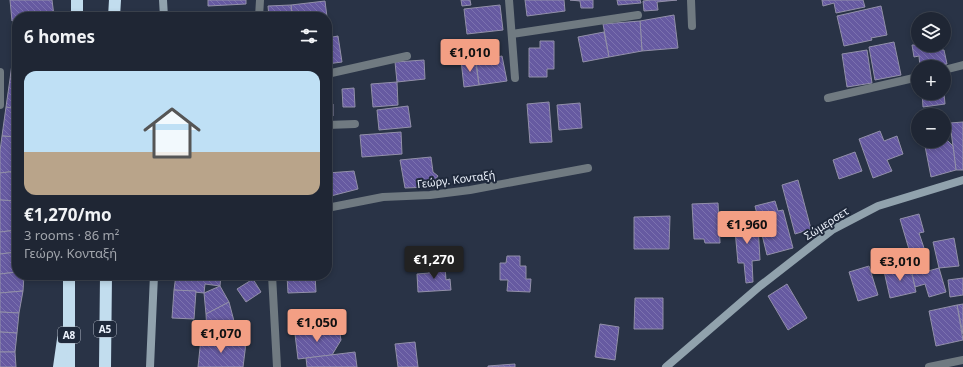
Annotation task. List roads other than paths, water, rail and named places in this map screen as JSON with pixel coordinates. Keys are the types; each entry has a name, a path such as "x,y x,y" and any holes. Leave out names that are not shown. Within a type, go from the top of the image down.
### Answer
{"highway":[{"path":"77,0 77,12"},
{"path":"114,12 115,0"},
{"path":"59,367 68,302 69,280"},
{"name":"Α5","path":"105,367 106,280"},
{"name":"Α8","path":"68,302 69,367"}],"street":[{"path":"163,0 164,12"},
{"path":"259,12 260,0"},
{"path":"509,0 515,78"},
{"path":"691,0 692,26"},
{"path":"512,34 638,15"},
{"path":"332,73 407,56"},
{"path":"951,68 963,65"},
{"path":"0,72 0,105"},
{"path":"828,98 911,79"},
{"path":"332,126 355,124"},
{"name":"Γεώργ. Κονταξή","path":"332,207 383,197 430,195 470,190 588,168"},
{"name":"Σώμερσετ","path":"666,367 760,286 832,230 878,206 963,180"},
{"path":"150,367 154,280"},
{"path":"272,280 277,367"},
{"path":"929,367 963,360"}]}
